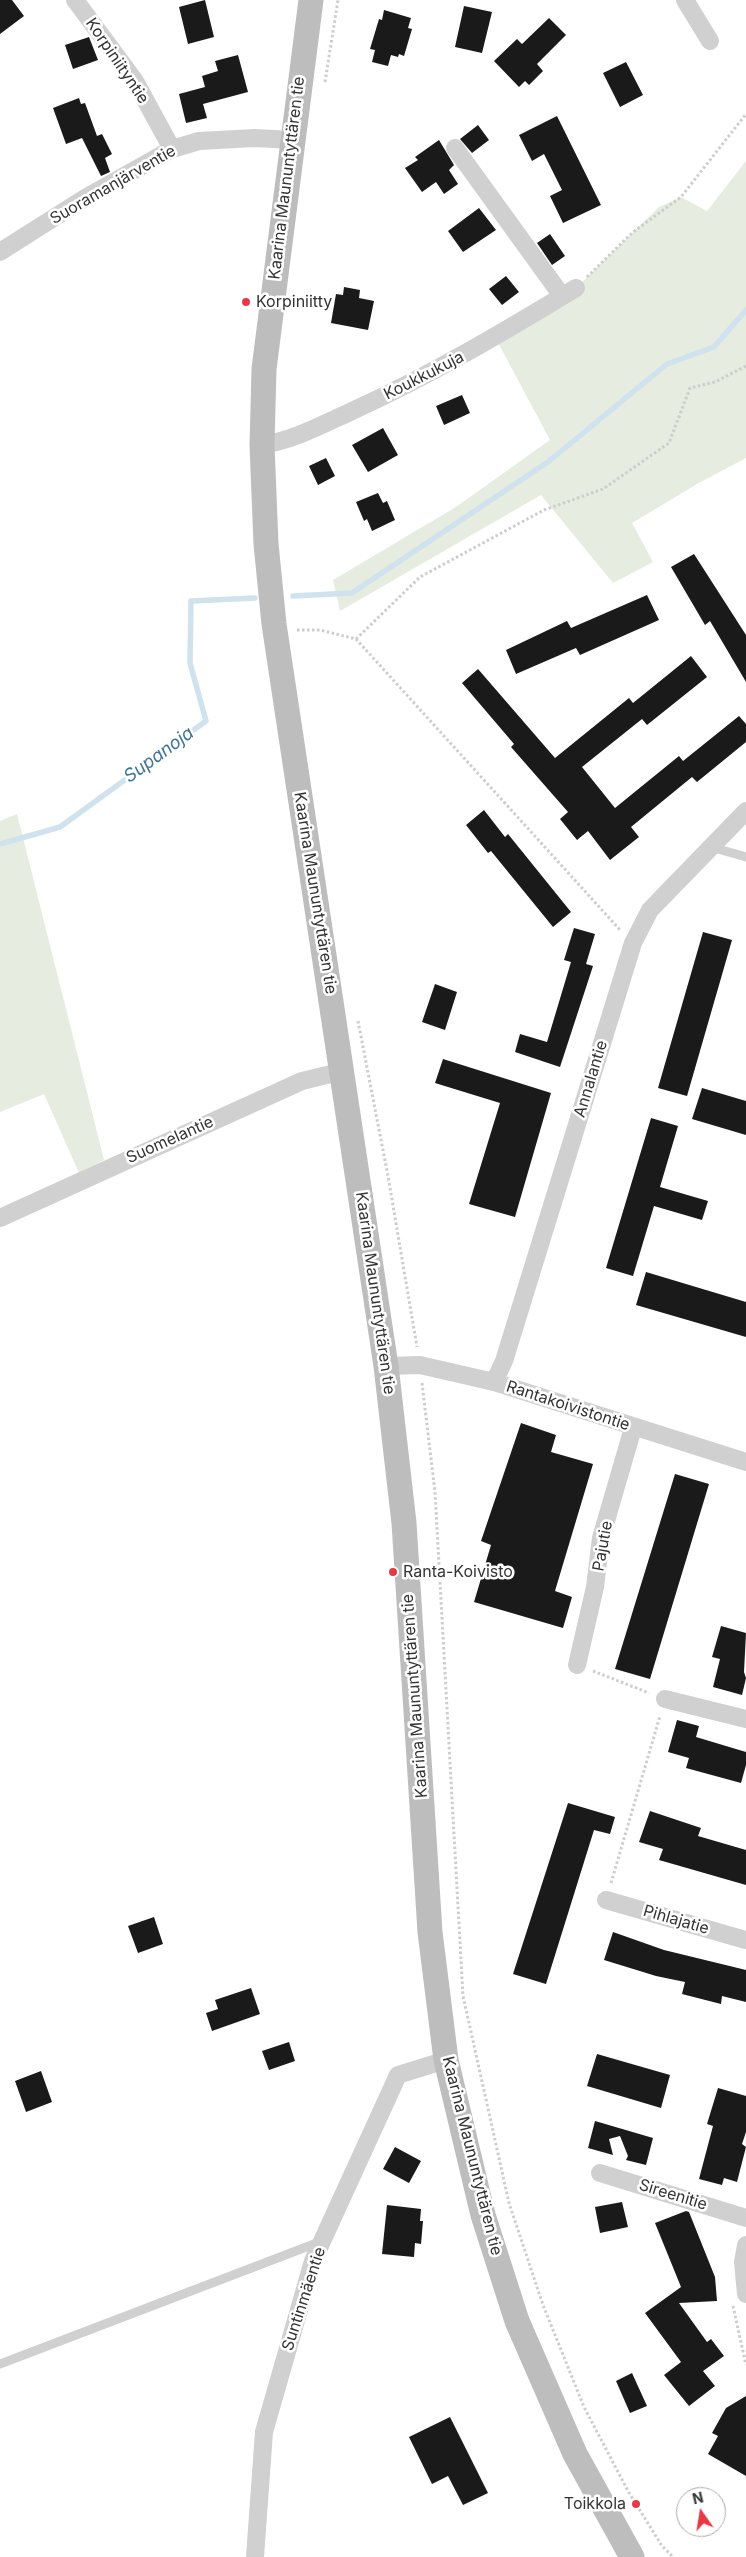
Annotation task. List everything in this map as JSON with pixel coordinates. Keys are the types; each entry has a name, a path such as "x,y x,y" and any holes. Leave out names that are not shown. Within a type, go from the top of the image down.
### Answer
{"main road":[{"name":"Kaarina Maununtyttären tie","path":"311,0 264,369 262,445 266,544 274,624 386,1366 404,1523 430,1932 446,2060 483,2215 517,2321 575,2454 632,2557"}],"street":[{"name":"Korpiniityntie","path":"75,0 135,81 172,149"},
{"path":"685,0 710,41"},
{"name":"Suoramanjärventie","path":"0,252 85,198 172,149 198,140 255,138 293,140"},
{"path":"455,148 569,292"},
{"name":"Koukkukuja","path":"262,445 289,440 470,353 569,292"},
{"name":"Annalantie","path":"494,1382 504,1361 632,943 650,910 746,811"},
{"name":"Suomelantie","path":"0,1218 302,1081 342,1071"},
{"name":"Rantakoivistontie","path":"386,1366 420,1365 494,1382 746,1462"},
{"name":"Pajutie","path":"577,1665 596,1587 601,1538 634,1428"},
{"path":"665,1699 746,1719"},
{"name":"Pihlajatie","path":"606,1900 746,1940"},
{"name":"Suntinmäentie","path":"255,2557 264,2432 313,2261 398,2075 446,2060"},
{"name":"Sireenitie","path":"600,2173 746,2218"},
{"path":"746,2245 743,2262 746,2294"}],"lane":[{"path":"711,847 746,857"},
{"path":"0,2364 322,2241"}],"path":[{"path":"324,83 338,0"},
{"path":"569,292 633,232 681,197 746,114"},
{"path":"356,639 420,577 544,510 603,489 669,443 690,388 715,382 746,366"},
{"path":"292,630 320,630 356,639 632,943"},
{"path":"356,1012 388,1176 420,1365 435,1492 464,1996 509,2203 543,2305 592,2424 628,2491 662,2546 673,2557"},
{"path":"577,1665 665,1699 606,1900"}],"shaded area":[{"path":"746,161 746,458 697,484 632,523 653,562 613,583 541,495 340,611 333,580 456,507 550,440 495,337 576,288 659,207 681,197 707,211"},
{"path":"17,814 104,1160 79,1173 44,1094 0,1112 0,821"}],"building":[{"path":"0,0 12,0 24,16 0,34"},
{"path":"205,0 214,37 188,44 179,7"},
{"path":"464,6 492,12 482,53 455,47"},
{"path":"384,10 411,18 408,28 412,29 404,56 399,54 398,57 391,55 388,66 372,62 375,50 370,49 379,19 382,20"},
{"path":"549,18 566,35 537,64 543,71 529,85 525,81 519,87 494,61 517,39 522,44"},
{"path":"89,37 98,60 73,69 65,45"},
{"path":"238,55 248,92 203,104 207,118 186,123 179,94 205,87 202,76 218,71 215,61"},
{"path":"626,62 643,95 620,107 603,73"},
{"path":"79,98 81,104 85,103 97,136 102,134 112,154 105,158 110,172 101,176 82,138 66,144 53,108"},
{"path":"557,116 601,205 563,223 550,196 562,190 544,154 532,161 519,135"},
{"path":"478,125 489,140 472,153 460,139"},
{"path":"439,140 454,165 449,170 458,184 444,194 436,182 422,192 405,168 418,160 415,157"},
{"path":"479,208 496,230 463,252 448,231"},
{"path":"550,234 565,256 552,265 537,243"},
{"path":"506,276 519,292 502,305 489,289"},
{"path":"344,287 360,290 359,298 374,301 368,330 331,323 336,294 343,295"},
{"path":"462,395 470,413 444,425 436,406"},
{"path":"383,428 398,455 368,472 352,445"},
{"path":"326,458 335,476 318,485 309,466"},
{"path":"378,493 383,503 387,501 395,520 372,531 367,519 364,521 356,502"},
{"path":"694,554 746,635 746,682 710,621 705,625 671,567"},
{"path":"647,595 659,620 580,655 576,648 516,674 506,650 567,621 571,628"},
{"path":"691,656 707,677 647,725 642,719 582,767 615,808 679,756 683,761 739,716 746,724 746,742 697,782 692,777 631,827 639,837 610,860 588,831 577,840 560,819 568,812 511,747 514,744 462,683 478,669 555,758 629,698 633,703"},
{"path":"484,810 505,837 508,834 571,912 553,927 491,851 488,853 466,825"},
{"path":"574,928 595,934 586,964 593,966 560,1067 515,1052 520,1034 547,1042 571,962 564,960"},
{"path":"703,932 732,940 687,1096 658,1088"},
{"path":"435,984 457,992 445,1030 422,1022"},
{"path":"443,1059 551,1093 515,1217 469,1204 500,1103 435,1083"},
{"path":"702,1088 746,1101 746,1135 692,1119"},
{"path":"651,1118 678,1126 660,1187 708,1201 702,1220 654,1206 633,1276 606,1268"},
{"path":"646,1272 746,1302 746,1337 636,1305"},
{"path":"521,1423 556,1435 551,1452 593,1464 555,1591 572,1597 563,1628 474,1602 491,1545 481,1541"},
{"path":"675,1474 709,1484 650,1679 615,1669"},
{"path":"721,1626 746,1633 744,1672 746,1678 742,1695 713,1687 720,1659 712,1657"},
{"path":"677,1720 699,1726 696,1737 746,1752 746,1765 741,1783 686,1768 689,1758 668,1752"},
{"path":"568,1803 615,1817 610,1834 594,1830 546,1984 513,1974"},
{"path":"650,1811 701,1828 698,1836 746,1850 746,1885 659,1860 663,1849 639,1842"},
{"path":"154,1917 163,1944 138,1953 128,1926"},
{"path":"613,1932 664,1950 746,1970 746,2002 722,1996 721,2004 682,1994 685,1982 656,1976 604,1960"},
{"path":"251,1988 260,2014 212,2031 206,2013 218,2009 215,2000"},
{"path":"289,2042 295,2061 269,2070 262,2051"},
{"path":"597,2054 670,2075 661,2108 587,2086"},
{"path":"41,2071 52,2102 26,2112 15,2081"},
{"path":"718,2088 746,2096 746,2132 742,2144 746,2147 737,2182 724,2178 722,2185 699,2179 713,2126 707,2124"},
{"path":"595,2121 653,2138 646,2165 626,2160 628,2156 620,2136 609,2139 613,2155 588,2148"},
{"path":"395,2147 421,2161 409,2183 383,2169"},
{"path":"622,2202 628,2227 600,2233 595,2207"},
{"path":"387,2205 421,2209 420,2221 423,2221 421,2244 415,2243 414,2257 382,2254"},
{"path":"686,2211 689,2212 715,2277 717,2301 679,2303 707,2342 711,2339 724,2356 703,2371 715,2386 689,2406 664,2375 681,2362 645,2313 681,2287 655,2223"},
{"path":"632,2373 647,2406 630,2413 616,2381"},
{"path":"746,2396 746,2476 708,2454 718,2436 712,2433 726,2408"},
{"path":"450,2417 488,2493 463,2505 448,2476 432,2484 409,2437"}],"waterway":[{"path":"293,596 352,593 548,462 667,364 714,347 746,310"},
{"name":"Supanoja","path":"0,844 60,827 206,721 190,663 191,601 255,598"}],"place":[{"name":"Korpiniitty","path":"246,302"},
{"name":"Ranta-Koivisto","path":"393,1572"},
{"name":"Toikkola","path":"636,2504"}]}
